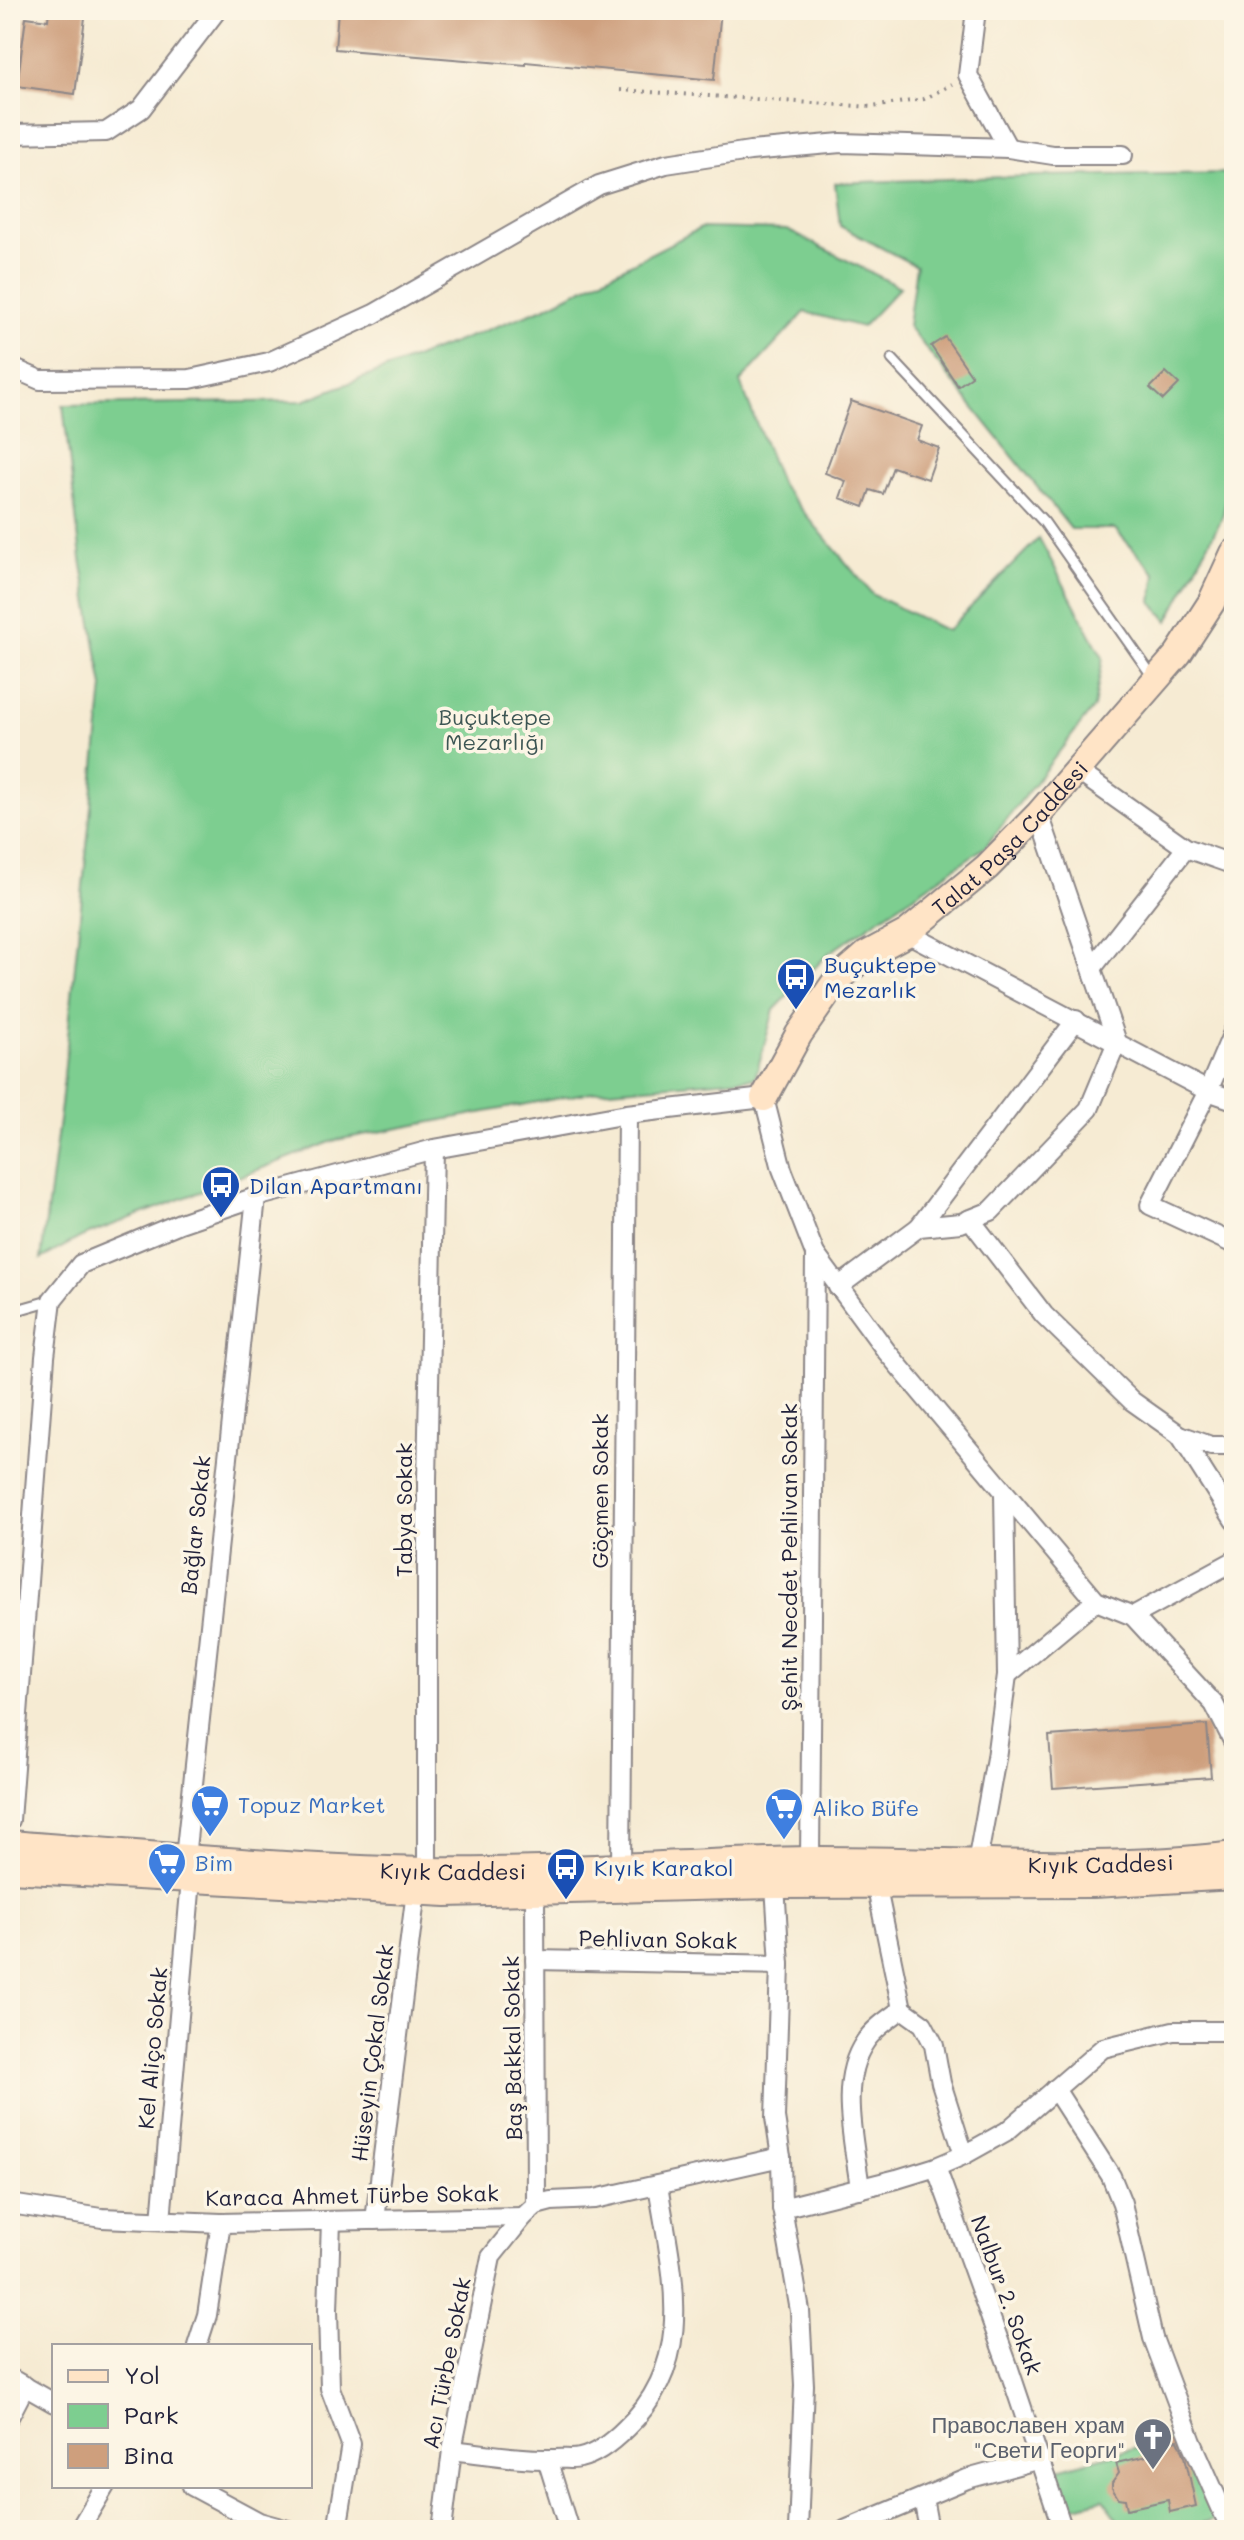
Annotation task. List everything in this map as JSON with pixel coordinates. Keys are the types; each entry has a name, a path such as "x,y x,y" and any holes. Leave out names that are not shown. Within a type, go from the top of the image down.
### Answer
{"main road":[{"name":"Talat Paşa Caddesi","path":"764,1098 799,1034 836,981 866,955 907,933 987,867 1039,814 1155,680 1196,628 1234,553"},
{"name":"Kıyık Caddesi","path":"10,1844 188,1869"},
{"name":"Kıyık Caddesi","path":"421,1881 621,1868 810,1873 977,1863 1171,1863 1234,1855"},
{"name":"Kıyık Caddesi","path":"10,1869 188,1869 421,1881 535,1891 775,1885 810,1873 876,1884 1093,1884 1234,1876"}],"street":[{"path":"10,134 106,132 141,109 217,10"},
{"path":"976,10 968,75 1008,148"},
{"path":"10,367 40,380 190,379 269,362 374,314 599,185 666,164 750,151 841,143 1008,148 1053,155 1123,155"},
{"path":"1076,770 1186,848 1234,865"},
{"path":"919,1227 961,1223 991,1211 1089,1109 1117,1042 1039,814"},
{"path":"1093,967 1186,848"},
{"path":"907,933 1208,1091 1234,1100"},
{"path":"838,1287 919,1227 1076,1020"},
{"path":"1234,1030 1208,1091 1150,1205 1234,1244"},
{"path":"10,1820 52,1300 81,1264 180,1223 256,1197 434,1149 627,1114 764,1098 782,1169 815,1254 838,1287 887,1352 1096,1601 1133,1616 1214,1704 1234,1743"},
{"name":"Göçmen Sokak","path":"621,1868 627,1114"},
{"name":"Tabya Sokak","path":"421,1881 434,1149"},
{"name":"Bağlar Sokak","path":"188,1869 256,1197"},
{"path":"970,1219 1044,1315 1132,1401 1180,1435 1211,1446 1234,1446"},
{"name":"Şehit Necdet Pehlivan Sokak","path":"810,1873 815,1254"},
{"path":"1180,1435 1234,1520"},
{"path":"977,1863 1007,1675 1004,1493"},
{"path":"1133,1616 1234,1561"},
{"path":"1007,1675 1096,1601"},
{"name":"Kel Aliço Sokak","path":"161,2220 188,1869"},
{"name":"Hüseyin Çokal Sokak","path":"375,2220 421,1881"},
{"path":"876,1884 902,2009 923,2024 934,2045 941,2083 964,2155"},
{"path":"775,1885 780,1965 775,2118 781,2157 782,2208 800,2311 804,2385 798,2530"},
{"name":"Baş Bakkal Sokak","path":"530,2211 535,1891"},
{"name":"Pehlivan Sokak","path":"535,1960 780,1965"},
{"path":"860,2189 849,2096 855,2062 865,2041 902,2009"},
{"path":"782,2208 936,2167 964,2155 1007,2131 1103,2048 1173,2031 1234,2031"},
{"path":"1055,2089 1111,2176 1122,2203 1153,2338 1186,2429 1231,2530"},
{"name":"Karaca Ahmet Türbe Sokak","path":"10,2204 102,2218 221,2223 375,2220 530,2211 551,2201 595,2199 781,2157"},
{"name":"Nalbur 2. Sokak","path":"936,2167 1063,2530"},
{"path":"452,2450 528,2459 580,2458 611,2443 635,2420 659,2384 673,2344 675,2304 658,2185"},
{"name":"Acı Türbe Sokak","path":"442,2530 452,2450 491,2257 530,2211"},
{"path":"331,2221 328,2310 330,2388 351,2444 337,2530"},
{"path":"198,2344 207,2315 221,2223"},
{"path":"10,2415 18,2382 52,2402"},
{"path":"547,2459 569,2530"},
{"path":"845,2530 967,2479 1040,2459"},
{"path":"79,2530 104,2488"},
{"path":"196,2488 259,2522 288,2530"},
{"path":"923,2498 929,2530"}],"lane":[{"path":"892,359 1044,522 1155,680"},
{"path":"10,1312 52,1300"}],"path":[{"path":"620,90 872,107 924,99 968,75"}],"green space":[{"path":"1234,173 1234,467 1222,518 1168,621 1152,602 1156,574 1115,529 1071,529 908,326 916,266 840,226 835,183"},
{"name":"Buçuktepe Mezarlığı","path":"701,228 787,230 900,287 862,327 805,312 740,382 781,485 873,595 947,631 1039,538 1103,658 1094,707 985,847 829,953 774,1010 755,1078 597,1091 336,1140 81,1237 41,1259 61,1105 103,687 81,559 63,405 303,401 544,308"},
{"path":"1181,2435 1217,2519 1176,2530 1126,2530 1103,2499 1060,2510 1048,2472"}],"building":[{"path":"49,10 86,10 75,94 17,86 26,17 48,20"},
{"path":"338,10 721,10 714,80 526,62 526,65 335,49"},
{"path":"945,337 972,376 958,386 931,346"},
{"path":"1166,372 1179,384 1163,400 1150,388"},
{"path":"851,401 922,426 917,440 939,448 928,479 893,467 883,494 870,490 864,507 840,498 846,481 825,473"},
{"path":"1207,1725 1211,1777 1053,1788 1049,1736"},
{"name":"Православен храм \"Свети Георги\"","path":"1178,2440 1185,2456 1196,2506 1170,2512 1168,2500 1127,2509 1125,2499 1118,2498 1112,2488 1119,2473 1116,2463 1156,2454 1154,2445"}],"place":[{"name":"Buçuktepe Mezarlık","path":"796,1011"},
{"name":"Dilan Apartmanı","path":"221,1219"},
{"name":"Topuz Market","path":"210,1838"},
{"name":"Aliko Büfe","path":"784,1841"},
{"name":"Bim","path":"167,1896"},
{"name":"Kıyık Karakol","path":"566,1901"},
{"name":"Православен храм \"Свети Георги\"","path":"1153,2471"}]}
